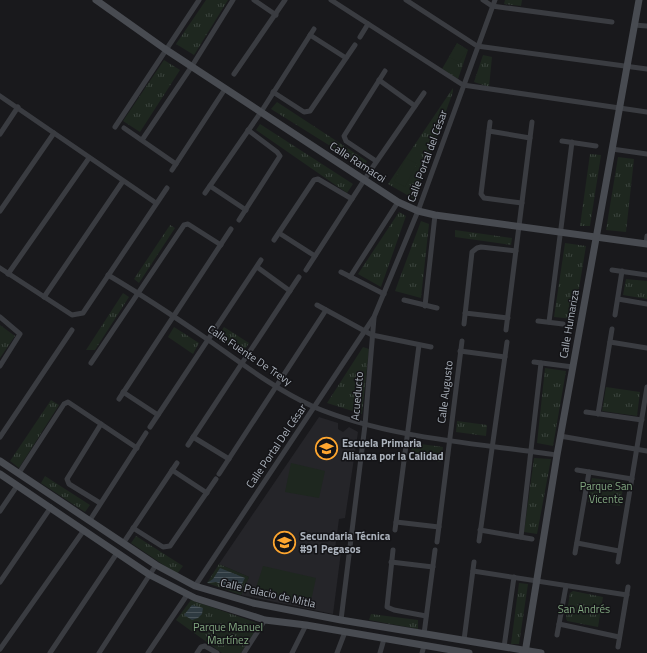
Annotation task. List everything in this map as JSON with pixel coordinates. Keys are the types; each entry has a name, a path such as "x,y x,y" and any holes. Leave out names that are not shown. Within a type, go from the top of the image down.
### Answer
{"street":[{"name":"Calle Ramacoi","path":"96,0 225,89 398,202 418,211 435,215 646,244"},
{"path":"114,127 199,0"},
{"path":"142,140 192,66 233,0"},
{"path":"254,0 276,15"},
{"path":"234,74 285,0"},
{"path":"331,0 463,85 647,112"},
{"path":"406,0 477,46 647,69"},
{"path":"483,0 492,6 612,22"},
{"name":"Calle Portal del César","path":"374,317 418,211 495,0"},
{"name":"Calle Humariza","path":"525,652 560,436 639,0"},
{"path":"360,37 368,24"},
{"path":"634,24 647,26"},
{"path":"205,193 261,112 314,29"},
{"path":"310,36 346,58"},
{"path":"273,92 304,112 310,111 355,45"},
{"path":"376,161 346,141 344,136 385,71"},
{"path":"379,80 415,106"},
{"path":"172,170 225,89"},
{"path":"306,270 376,161 424,93"},
{"path":"0,96 156,203"},
{"path":"0,134 18,107"},
{"path":"490,122 481,192 482,196 484,198 522,203"},
{"path":"506,330 532,122"},
{"path":"124,128 176,164"},
{"path":"239,220 279,159 279,153 248,130"},
{"path":"488,131 530,138"},
{"path":"0,211 54,133"},
{"path":"562,140 596,146"},
{"path":"549,322 572,142"},
{"path":"612,148 647,154"},
{"path":"8,274 89,158"},
{"path":"274,240 316,179 352,199"},
{"path":"44,297 123,181"},
{"path":"210,186 246,210"},
{"path":"0,268 72,315 83,313 167,188"},
{"path":"350,277 398,202"},
{"path":"425,306 435,215"},
{"path":"91,364 184,225 188,224 221,245"},
{"path":"119,399 231,229"},
{"path":"278,233 315,256"},
{"path":"646,244 647,236"},
{"path":"464,324 472,252 474,249 481,247 516,251"},
{"path":"150,427 261,260"},
{"path":"257,267 290,291"},
{"path":"612,270 647,275"},
{"path":"615,315 622,271"},
{"path":"341,272 384,294"},
{"name":"Calle Fuente De Trevy","path":"108,275 174,316 276,386 314,407 365,425 408,434 557,455"},
{"path":"188,445 300,277"},
{"path":"618,299 647,304"},
{"path":"404,300 437,308"},
{"path":"317,305 372,335 431,347"},
{"path":"219,474 326,310"},
{"path":"465,313 508,318"},
{"path":"0,317 20,334 0,366"},
{"name":"Calle Portal Del César","path":"195,586 363,331 374,317"},
{"name":"Acueducto","path":"341,620 365,425 374,317"},
{"path":"538,321 563,324"},
{"path":"598,414 612,329"},
{"path":"0,437 72,330"},
{"name":"Calle Augusto","path":"437,542 462,341"},
{"path":"479,541 507,342"},
{"path":"610,342 647,348"},
{"path":"395,530 419,345"},
{"path":"460,351 505,357"},
{"path":"534,362 573,367"},
{"path":"521,537 541,362"},
{"path":"618,562 647,388"},
{"path":"123,392 158,414"},
{"path":"19,473 64,404 70,403 137,448"},
{"path":"586,412 642,420"},
{"path":"100,424 67,480 69,484 100,503"},
{"path":"90,520 146,433"},
{"path":"560,436 647,451"},
{"path":"193,437 229,459"},
{"name":"Calle Palacio de Mitla","path":"0,461 124,542 156,565 195,586 253,604 504,647 525,652 541,653"},
{"path":"124,542 177,463"},
{"path":"172,470 207,492"},
{"path":"577,470 632,479"},
{"path":"575,553 589,472"},
{"name":"Calle Palacio de Mitla","path":"0,474 150,575 187,595 224,609 265,620 306,625 384,639 423,650 469,653"},
{"path":"133,528 163,547 170,546 216,479"},
{"path":"0,511 18,486"},
{"path":"0,582 51,507"},
{"path":"396,522 439,527"},
{"path":"0,649 84,530"},
{"path":"480,530 532,539"},
{"path":"577,543 619,551"},
{"path":"393,550 386,604 389,609 426,616"},
{"path":"424,634 435,550"},
{"path":"50,653 117,553"},
{"path":"391,562 432,567"},
{"path":"464,640 474,562"},
{"path":"99,653 156,565"},
{"path":"473,571 627,595"},
{"path":"504,647 514,577"},
{"path":"557,635 566,586"},
{"path":"618,647 628,587"},
{"path":"148,653 187,595"},
{"path":"244,653 265,620"},
{"path":"559,624 620,637"},
{"path":"292,653 306,625"},
{"path":"337,653 345,632"},
{"path":"380,653 384,639"},
{"path":"197,653 201,647 205,646 217,653"}],"shaded area":[{"name":"Secundaria Técnica #91 Pegasos","path":"319,417 338,423 338,429 343,432 349,427 358,432 345,518 339,519 335,549 341,552 333,614 241,595 249,577 219,564"},
{"path":"220,568 245,578 238,591 216,582 207,583 213,579"},
{"path":"192,605 203,608 202,614 198,618 192,620 184,615"}],"green space":[{"path":"206,0 228,0 194,55 176,44"},
{"path":"505,0 522,0 521,6 504,4"},
{"path":"457,43 468,50 458,79 442,69"},
{"path":"457,43 468,50 459,62 449,57"},
{"path":"483,55 492,57 489,87 474,82"},
{"path":"164,60 180,70 140,132 123,121"},
{"path":"453,88 453,92 414,199 388,184"},
{"path":"277,102 367,161 364,167 271,109"},
{"path":"260,124 353,184 347,193 256,130"},
{"path":"590,154 601,155 590,226 580,226"},
{"path":"618,157 634,159 626,232 606,230"},
{"path":"406,158 417,164 405,187 394,181"},
{"path":"399,212 406,216 381,287 358,274"},
{"path":"421,221 429,224 421,298 395,291"},
{"path":"170,225 175,228 139,283 134,279"},
{"path":"455,230 512,238 511,245 455,237"},
{"path":"565,243 586,246 574,319 554,317"},
{"path":"626,279 647,281 647,299 623,295"},
{"path":"123,293 129,297 95,350 86,350"},
{"path":"0,325 15,336 0,358"},
{"path":"174,327 199,343 193,354 168,337"},
{"path":"224,327 249,343 242,354 218,336"},
{"path":"363,347 369,349 362,414 327,403"},
{"path":"545,368 566,371 553,446 537,443"},
{"path":"606,387 640,392 637,416 602,411"},
{"path":"51,400 59,405 19,468 10,461"},
{"path":"457,421 487,425 486,436 456,432"},
{"path":"413,443 443,447 441,462 410,456"},
{"path":"534,458 551,459 537,534 524,532"},
{"path":"291,463 325,471 319,498 285,492"},
{"path":"45,476 90,505 85,512 41,483"},
{"name":"Parque San Vicente","path":"592,478 624,482 620,506 588,502"},
{"path":"136,536 183,566 177,574 131,543"},
{"path":"219,564 249,577 241,595 207,583"},
{"path":"263,566 316,578 310,605 255,591"},
{"path":"519,583 528,584 519,644 511,644"},
{"name":"San Andrés","path":"573,591 603,597 598,627 567,621 566,618 570,593"},
{"name":"Parque Manuel Martínez","path":"191,600 260,624 241,653 222,653 176,620"},
{"path":"371,614 418,620 418,629 369,620"}],"place":[{"name":"Escuela Primaria Alianza por la Calidad","path":"326,449"},
{"name":"Secundaria Técnica #91 Pegasos","path":"285,542"}]}
